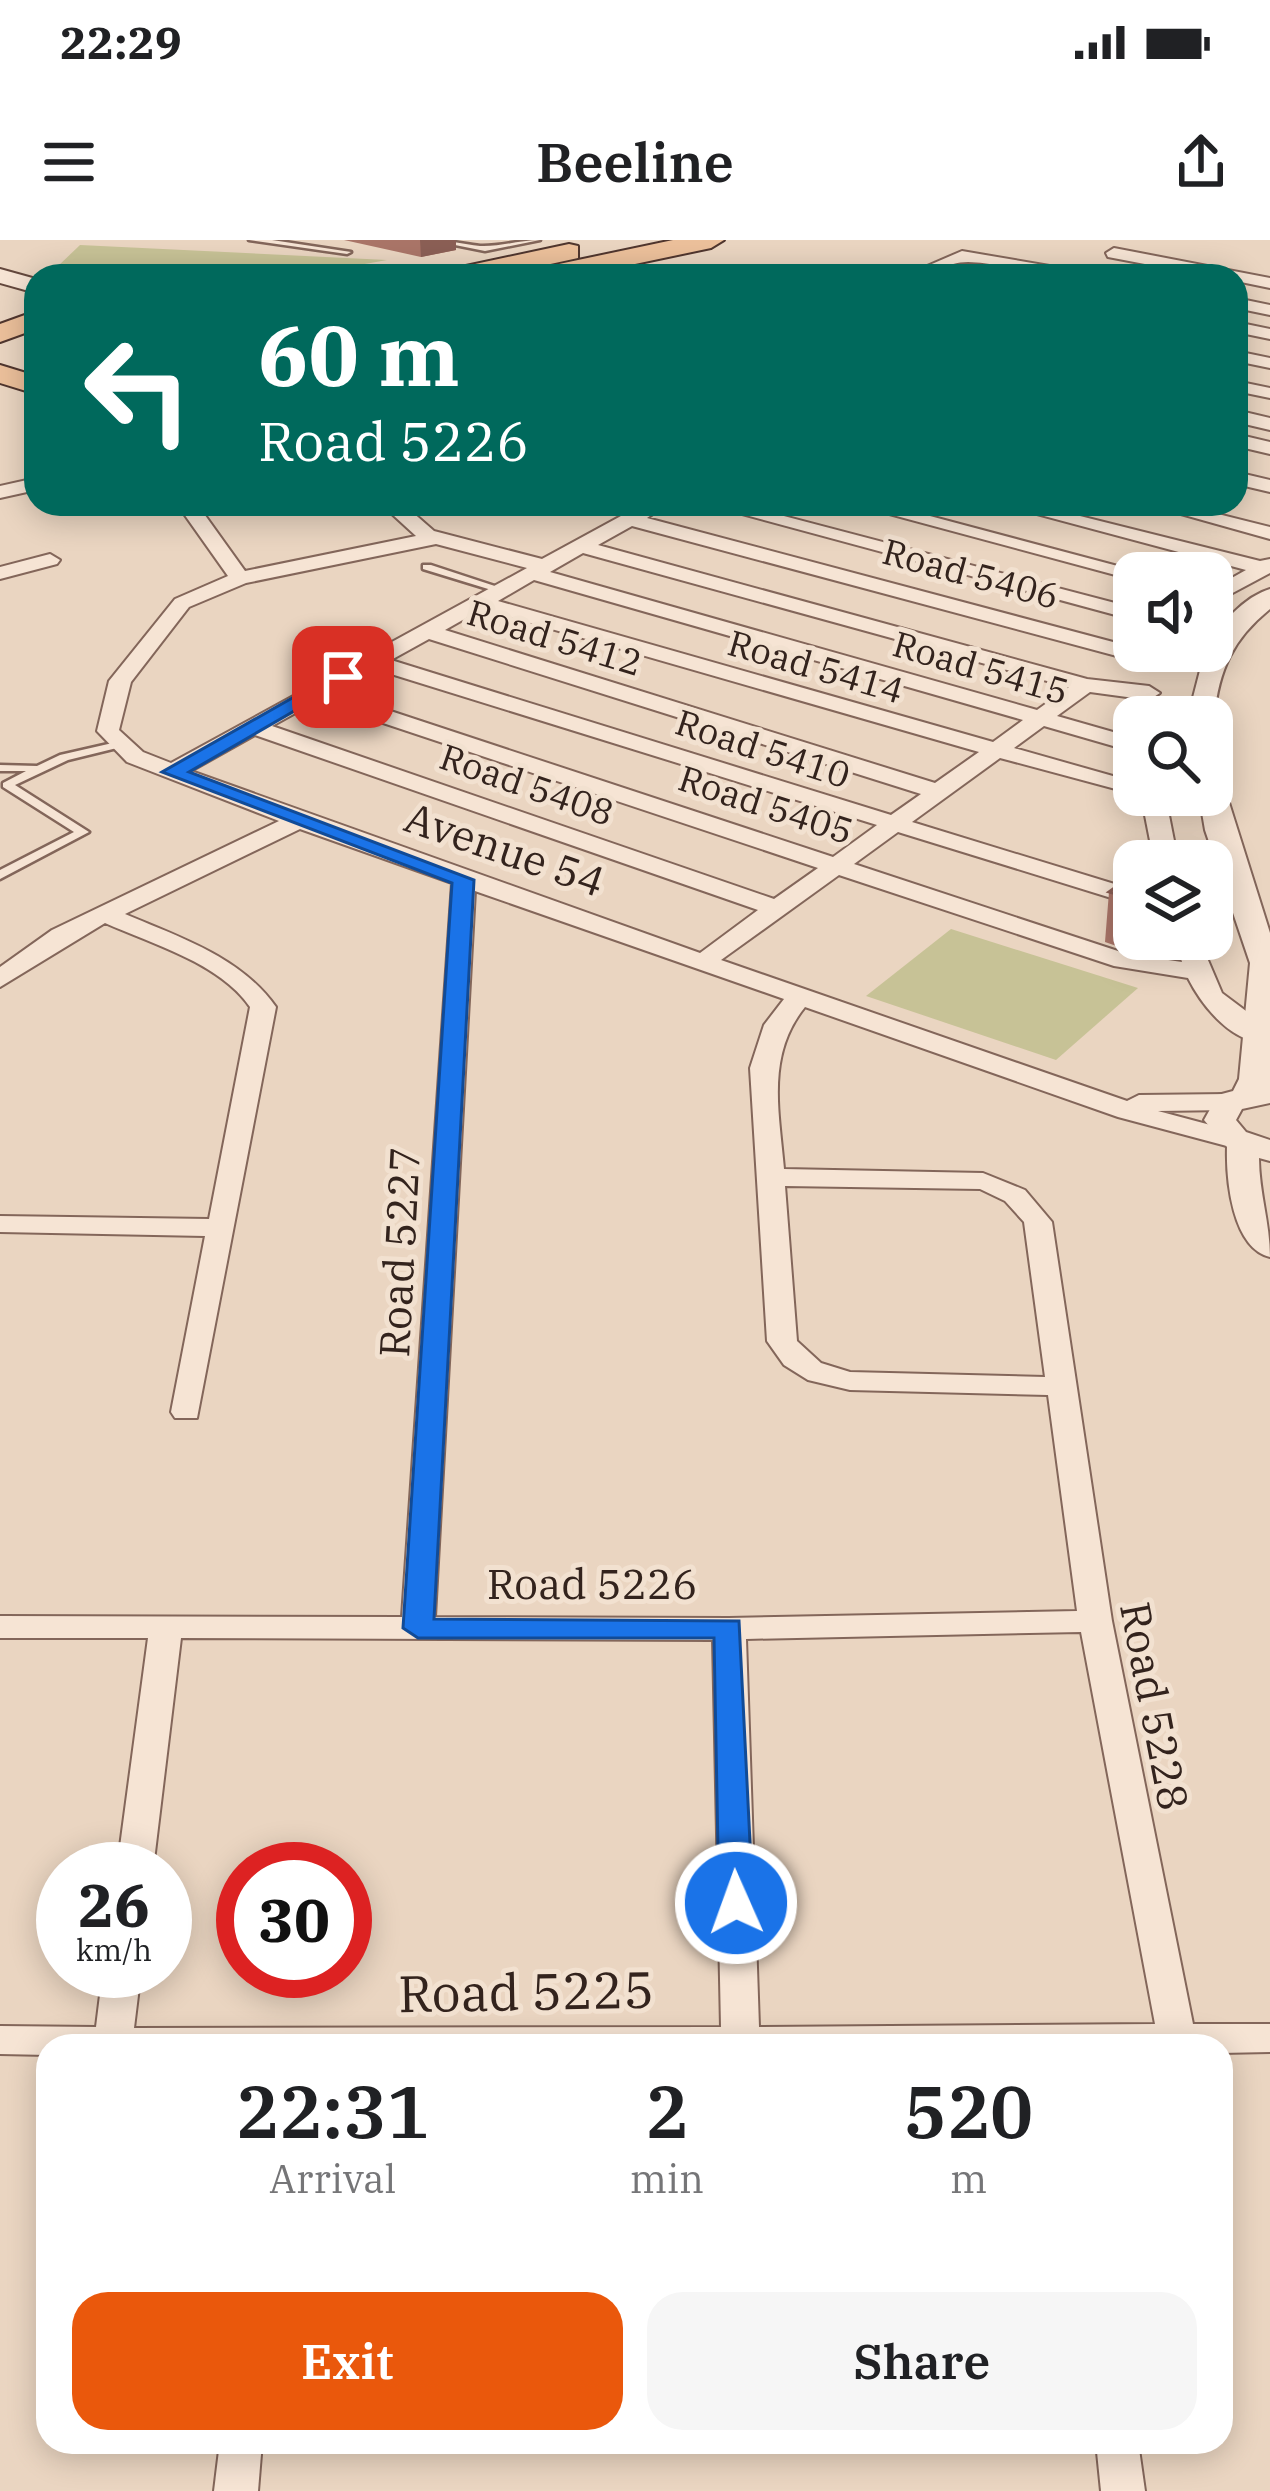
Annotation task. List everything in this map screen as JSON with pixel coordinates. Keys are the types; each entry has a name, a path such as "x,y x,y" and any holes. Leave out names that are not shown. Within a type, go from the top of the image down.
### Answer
{"main road":[{"path":"514,264 627,240"},
{"path":"597,264 711,240"}],"street":[{"path":"1093,264 1136,240"},
{"path":"1114,253 1172,264"},
{"path":"942,264 962,256 1012,264"},
{"path":"116,745 107,731 120,681 162,621 182,603 240,578 196,516"},
{"name":"Road 5415","path":"403,516 435,538 1113,739"},
{"path":"172,772 635,516"},
{"path":"762,516 1113,608"},
{"path":"909,516 1113,569"},
{"path":"1058,516 1256,565 1270,543"},
{"path":"1203,516 1270,533"},
{"name":"Road 5406","path":"629,519 1113,644"},
{"name":"Road 5415","path":"240,578 435,538"},
{"path":"581,545 1121,696"},
{"path":"0,572 50,560"},
{"path":"1203,696 1204,680 1223,636 1270,596"},
{"name":"Road 5414","path":"480,602 1113,783"},
{"name":"Road 5412","path":"427,632 939,792"},
{"name":"Road 5410","path":"372,662 1113,892"},
{"path":"703,962 1086,685"},
{"name":"Road 5405","path":"314,694 1124,961 1197,972"},
{"name":"Road 5408","path":"253,727 778,909"},
{"name":"Avenue 54","path":"116,745 172,772 464,880 1091,1097 1250,1145"},
{"path":"1216,816 1268,969 1256,988 1261,1035 1258,1077 1249,1097 1220,1120 1250,1145 1243,1190 1270,1247"},
{"path":"0,979 61,935 299,821"},
{"name":"Road 5227","path":"418,1628 464,880"},
{"path":"103,913 234,977 258,996 263,1007 186,1412"},
{"path":"1193,960 1217,1009 1261,1035"},
{"path":"802,994 777,1025 763,1068 782,1341 792,1360 817,1374 850,1381 1060,1386"},
{"name":"Avenue 54","path":"1091,1097 1171,1106 1249,1097"},
{"name":"Road 5228","path":"773,1177 952,1177 1010,1190 1028,1204 1038,1222 1095,1621 1176,2034"},
{"path":"0,1224 223,1228"},
{"name":"Road 5226","path":"0,1627 729,1628 1095,1621"},
{"path":"138,1842 166,1626"},
{"name":"Road 5226","path":"729,1628 740,2034"},
{"path":"114,2034 119,1998"},
{"name":"Road 5225","path":"1233,2038 1270,2038"},
{"name":"Road 5225","path":"0,2040 36,2041"},
{"path":"236,2491 241,2454"},
{"path":"1118,2454 1123,2491"}],"lane":[{"path":"253,240 347,252"},
{"path":"434,240 497,248 536,240"},
{"path":"427,567 502,590"},
{"path":"0,875 83,832 77,823 8,790 7,784 38,768 116,745"},
{"path":"0,768 38,768"}],"shaded area":[{"path":"80,245 387,260 360,264 60,264"},
{"path":"951,929 1138,988 1056,1060 866,996"}],"route":[{"path":"343,677 172,772 464,880 418,1628 729,1628 736,1903"}]}
